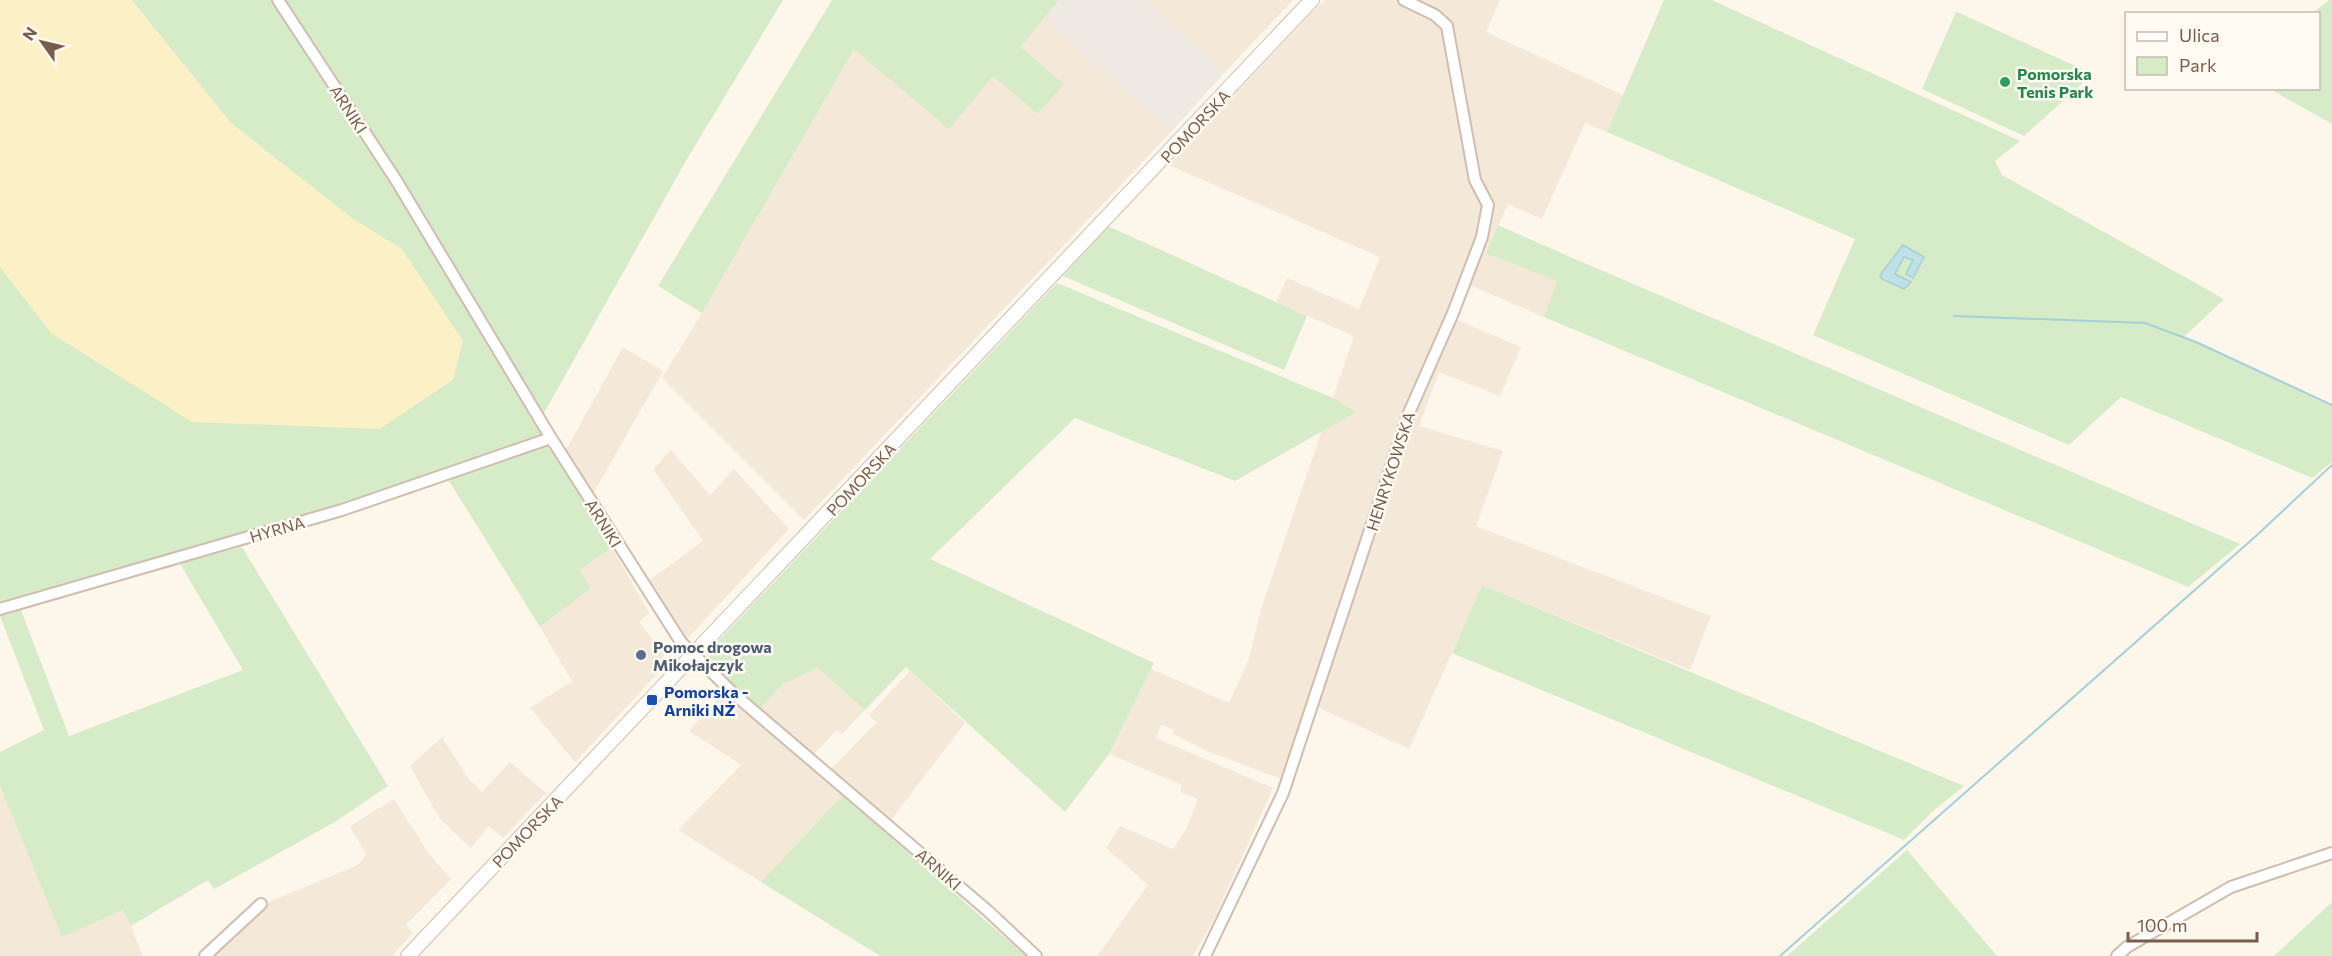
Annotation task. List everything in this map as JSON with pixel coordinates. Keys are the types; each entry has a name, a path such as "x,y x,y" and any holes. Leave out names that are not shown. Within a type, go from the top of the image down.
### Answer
{"street":[{"name":"ARNIKI","path":"278,0 396,180 550,438 681,642 735,695 988,911 1036,956"},
{"name":"POMORSKA","path":"408,956 1312,0"},
{"name":"HENRYKOWSKA","path":"1205,956 1283,793 1408,415 1453,313 1482,237 1488,211 1486,199 1475,180 1447,26 1435,15 1404,0"},
{"name":"HYRNA","path":"0,609 342,510 550,438"},
{"path":"2117,956 2127,947 2231,887 2332,853"},
{"path":"205,956 261,904"}],"shaded area":[{"path":"882,0 1060,0 1045,17 1171,132 804,520 662,378 702,313"},
{"path":"1060,0 1143,0 1225,72 1171,132 1045,17"},
{"path":"1143,0 1293,0 1225,72"},
{"path":"1324,0 1500,0 1486,32 1623,95 1607,132 1585,123 1542,219 1508,204 1486,252 1557,281 1544,317 1470,285 1457,320 1521,347 1500,396 1439,372 1419,426 1503,451 1476,526 1711,616 1690,670 1482,585 1409,749 1317,707 1289,782 1207,751 1173,734 1174,730 1161,725 1156,738 1273,788 1215,917 1193,956 1097,956 1148,885 1106,848 1120,826 1173,849 1186,829 1198,799 1180,792 1182,785 1109,754 1151,669 1229,703 1249,659 1261,609 1354,336 1276,302 1287,278 1359,309 1380,257 1169,165"},
{"path":"623,347 663,371 593,494 566,450"},
{"path":"671,450 710,495 734,469 789,529 687,639 647,582 703,541 653,469"},
{"path":"612,547 649,613 639,622 664,654 659,672 575,762 530,708 572,681 540,627 591,588 580,570"},
{"path":"818,668 865,710 842,734 836,731 813,755 760,709 783,684"},
{"path":"910,671 965,723 891,820 831,769 877,722 869,715"},
{"path":"723,693 843,795 761,882 678,830 741,765 689,731"},
{"path":"442,737 468,778 482,792 510,762 546,793 503,838 489,826 471,848 440,819 410,766"},
{"path":"0,786 62,936 124,910 143,956 0,956"},
{"path":"394,799 429,854 451,879 406,925 413,933 392,956 212,956 212,951 269,902 358,865 366,855 350,826"}],"green space":[{"path":"0,0 783,0 687,159 544,413 522,376 518,381 617,544 580,570 591,588 540,627 449,481 447,474 0,603"},
{"path":"832,0 1059,0 1020,47 1064,84 1038,114 993,76 949,129 854,49 702,313 658,286"},
{"path":"1664,0 1712,0 2020,141 1995,161 2002,175 2224,299 2183,338 2332,405 2332,462 2312,478 2121,397 2069,445 1813,335 1855,239 1607,132"},
{"path":"2332,0 2332,124 2272,90 2320,90 2320,12 2314,12"},
{"name":"Pomorska Tenis Park","path":"1956,12 2093,74 2024,136 1922,89"},
{"path":"1498,225 2240,544 2188,587 1544,317 1557,281 1486,253"},
{"path":"1108,226 1307,316 1284,370 1063,276"},
{"path":"1057,283 1333,398 1356,412 1235,481 1075,418 930,559 1154,663 1109,754 1065,812 906,667 865,710 818,668 783,684 760,709 710,662 709,651"},
{"path":"242,547 388,786 335,822 214,889 208,880 131,926 123,910 62,937 0,786 0,752 44,730 0,616 21,610 69,736 243,670 180,564"},
{"path":"1482,585 1964,786 1933,811 1904,840 1452,653"},
{"path":"843,795 1026,956 880,956 761,882"},
{"path":"1907,850 1997,956 1787,956"},
{"path":"2332,902 2332,956 2274,956"}],"sand":[{"path":"0,0 132,0 231,123 352,218 402,249 463,341 453,380 380,429 192,422 51,333 0,267"}],"water":[{"path":"1903,245 1924,257 1913,278 1906,274 1913,260 1904,257 1895,274 1911,282 1904,289 1882,279 1880,275"}],"waterway":[{"path":"1954,316 2145,323 2196,342 2332,405"},
{"path":"1780,956 2256,536 2332,465"}],"place":[{"name":"Pomorska Tenis Park","path":"2005,82"},
{"name":"Pomoc drogowa Mikołajczyk","path":"641,655"},
{"name":"Pomorska - Arniki NŻ","path":"652,700"}]}
